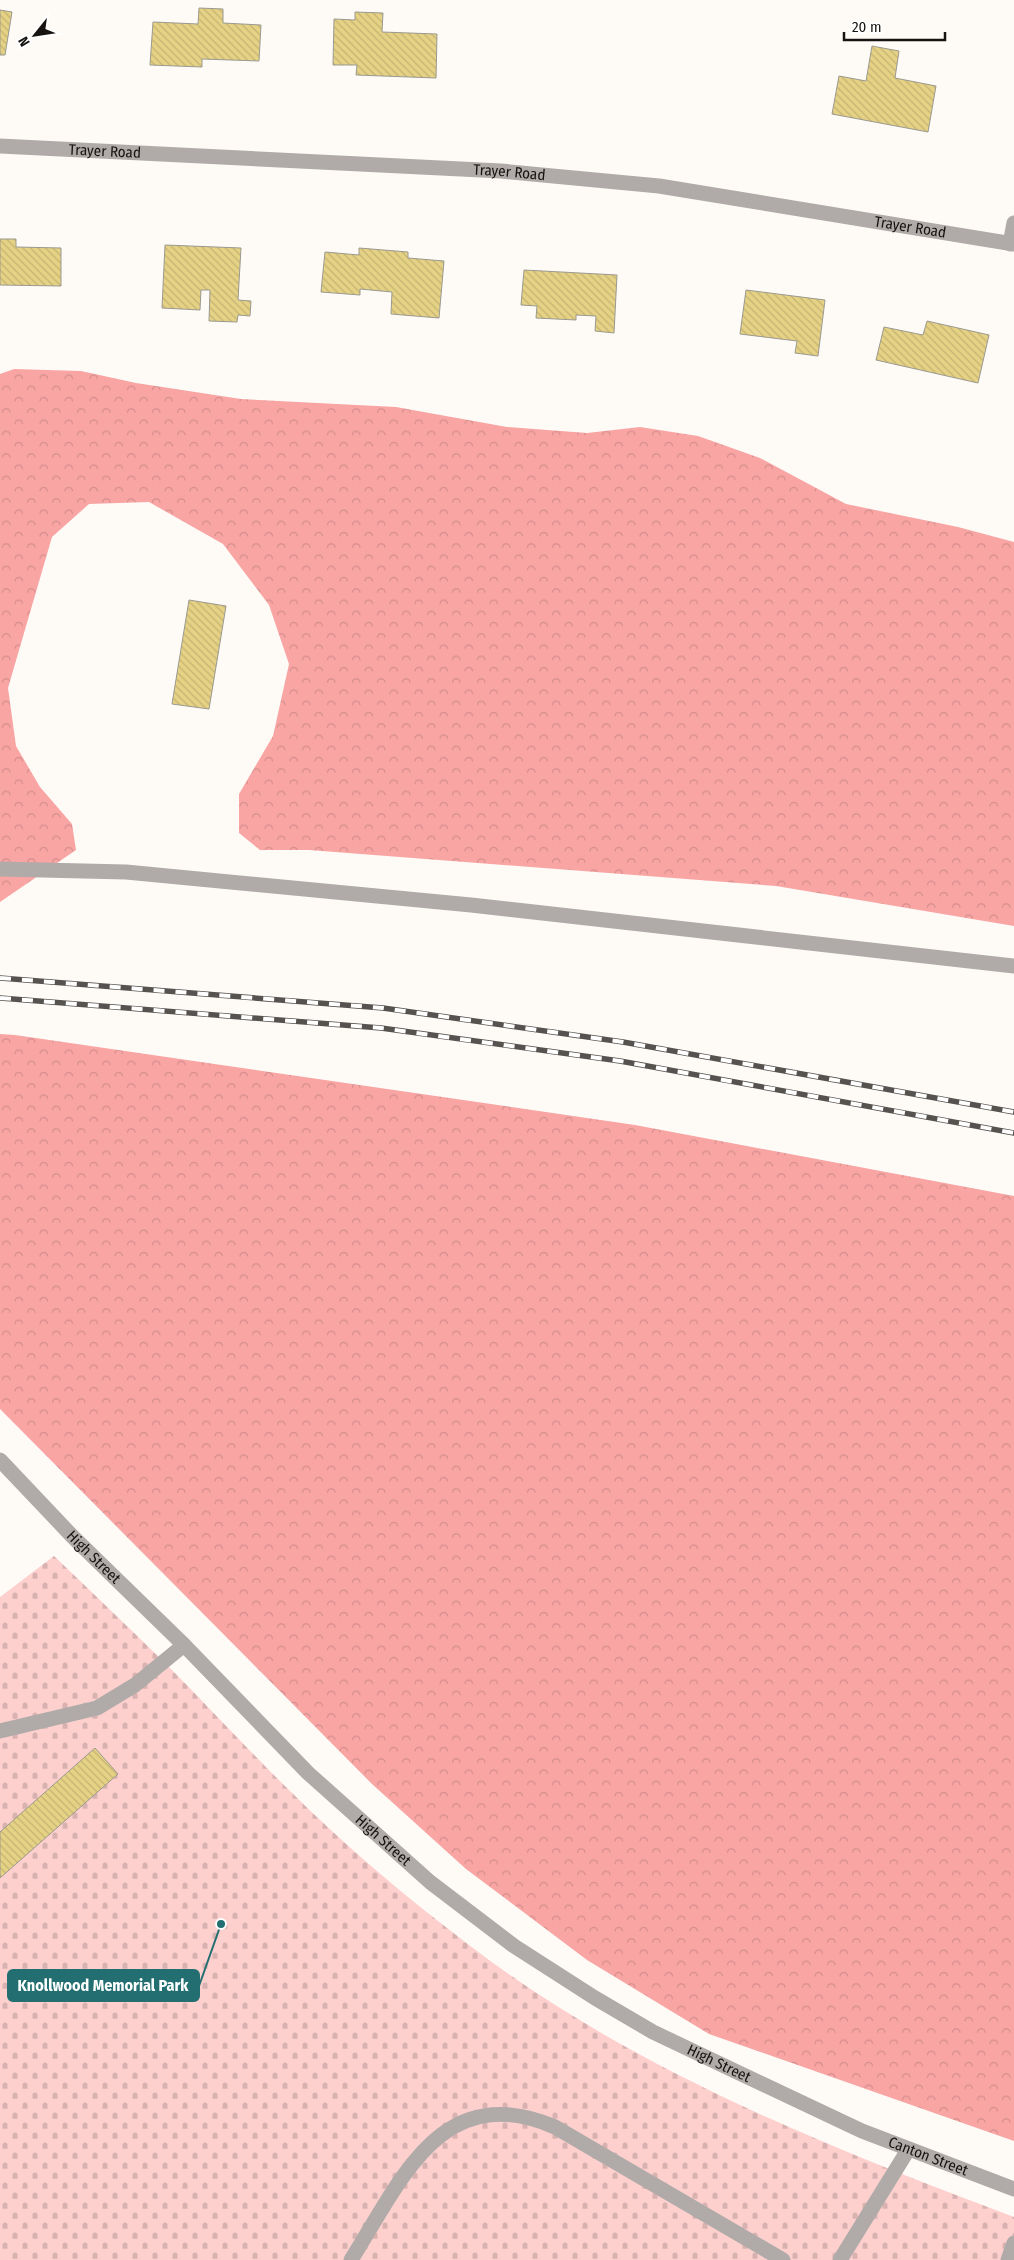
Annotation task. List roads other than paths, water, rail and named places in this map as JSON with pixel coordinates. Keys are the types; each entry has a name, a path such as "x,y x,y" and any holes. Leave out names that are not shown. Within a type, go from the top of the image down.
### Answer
{"street":[{"name":"Trayer Road","path":"0,146 501,171 658,186 1012,244"},
{"path":"1012,244 1014,222"},
{"path":"0,869 156,875 472,905 1014,966"},
{"name":"High Street","path":"0,1460 73,1537 184,1645 308,1773 430,1882 514,1946 595,1998 653,2032 841,2122"},
{"path":"0,1731 97,1708 135,1685 184,1645"},
{"path":"351,2260 411,2165 428,2143 443,2132 467,2120 484,2116 512,2114 529,2117 555,2127 783,2260"},
{"name":"Canton Street","path":"841,2122 908,2150 1014,2189"},
{"path":"840,2260 908,2150"},
{"path":"1008,2260 1014,2242"}],"railway":[{"path":"0,978 383,1008 623,1042 1014,1112"},
{"path":"0,998 381,1028 620,1061 1014,1133"}],"place":[{"name":"Knollwood Memorial Park","path":"221,1924"}]}
